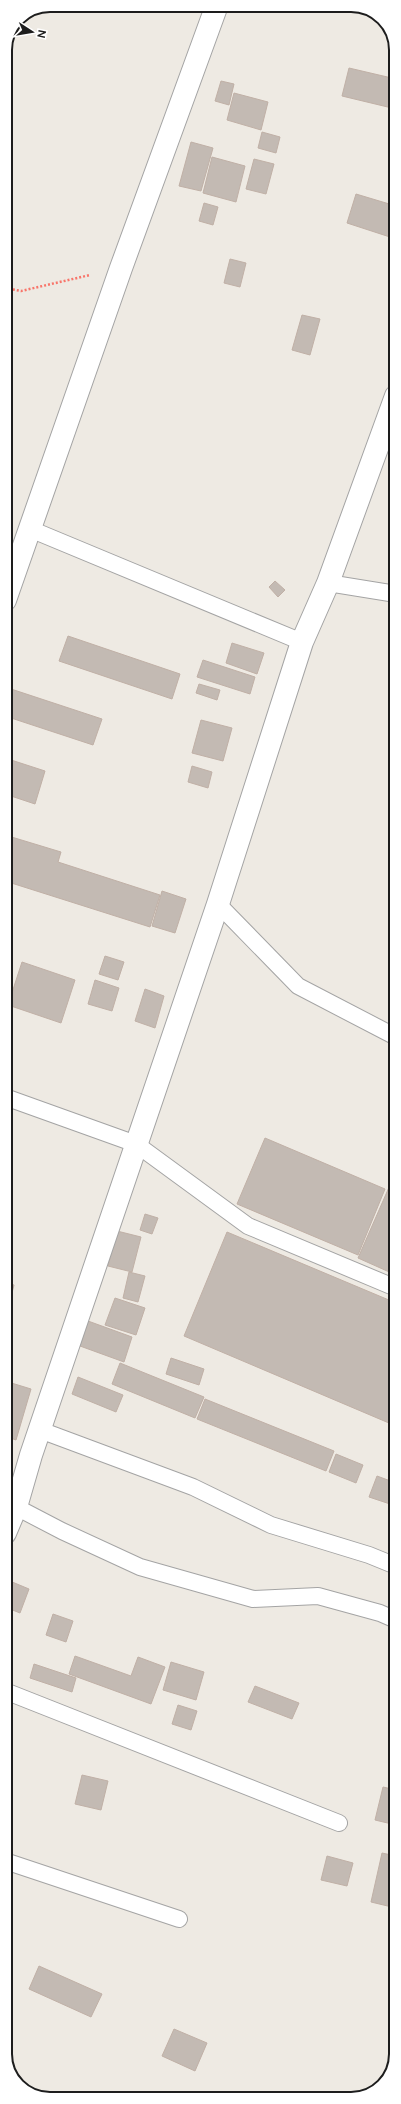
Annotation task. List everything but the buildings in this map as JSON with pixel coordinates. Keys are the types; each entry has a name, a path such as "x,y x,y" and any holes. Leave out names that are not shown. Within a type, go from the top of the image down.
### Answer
{"street":[{"path":"12,580 121,268 214,12"},
{"path":"12,1516 31,1455 218,904 302,642 328,583 389,415"}],"lane":[{"path":"30,529 302,642"},
{"path":"328,583 389,593"},
{"path":"218,904 298,986 389,1033"},
{"path":"12,1100 136,1144 248,1226 389,1285"},
{"path":"40,1430 193,1487 271,1525 369,1555 389,1563"},
{"path":"16,1507 62,1531 140,1567 253,1599 318,1596 380,1613 389,1617"},
{"path":"12,1695 339,1823"},
{"path":"12,1864 179,1919"}],"path":[{"path":"12,289 22,291 121,268"}]}
